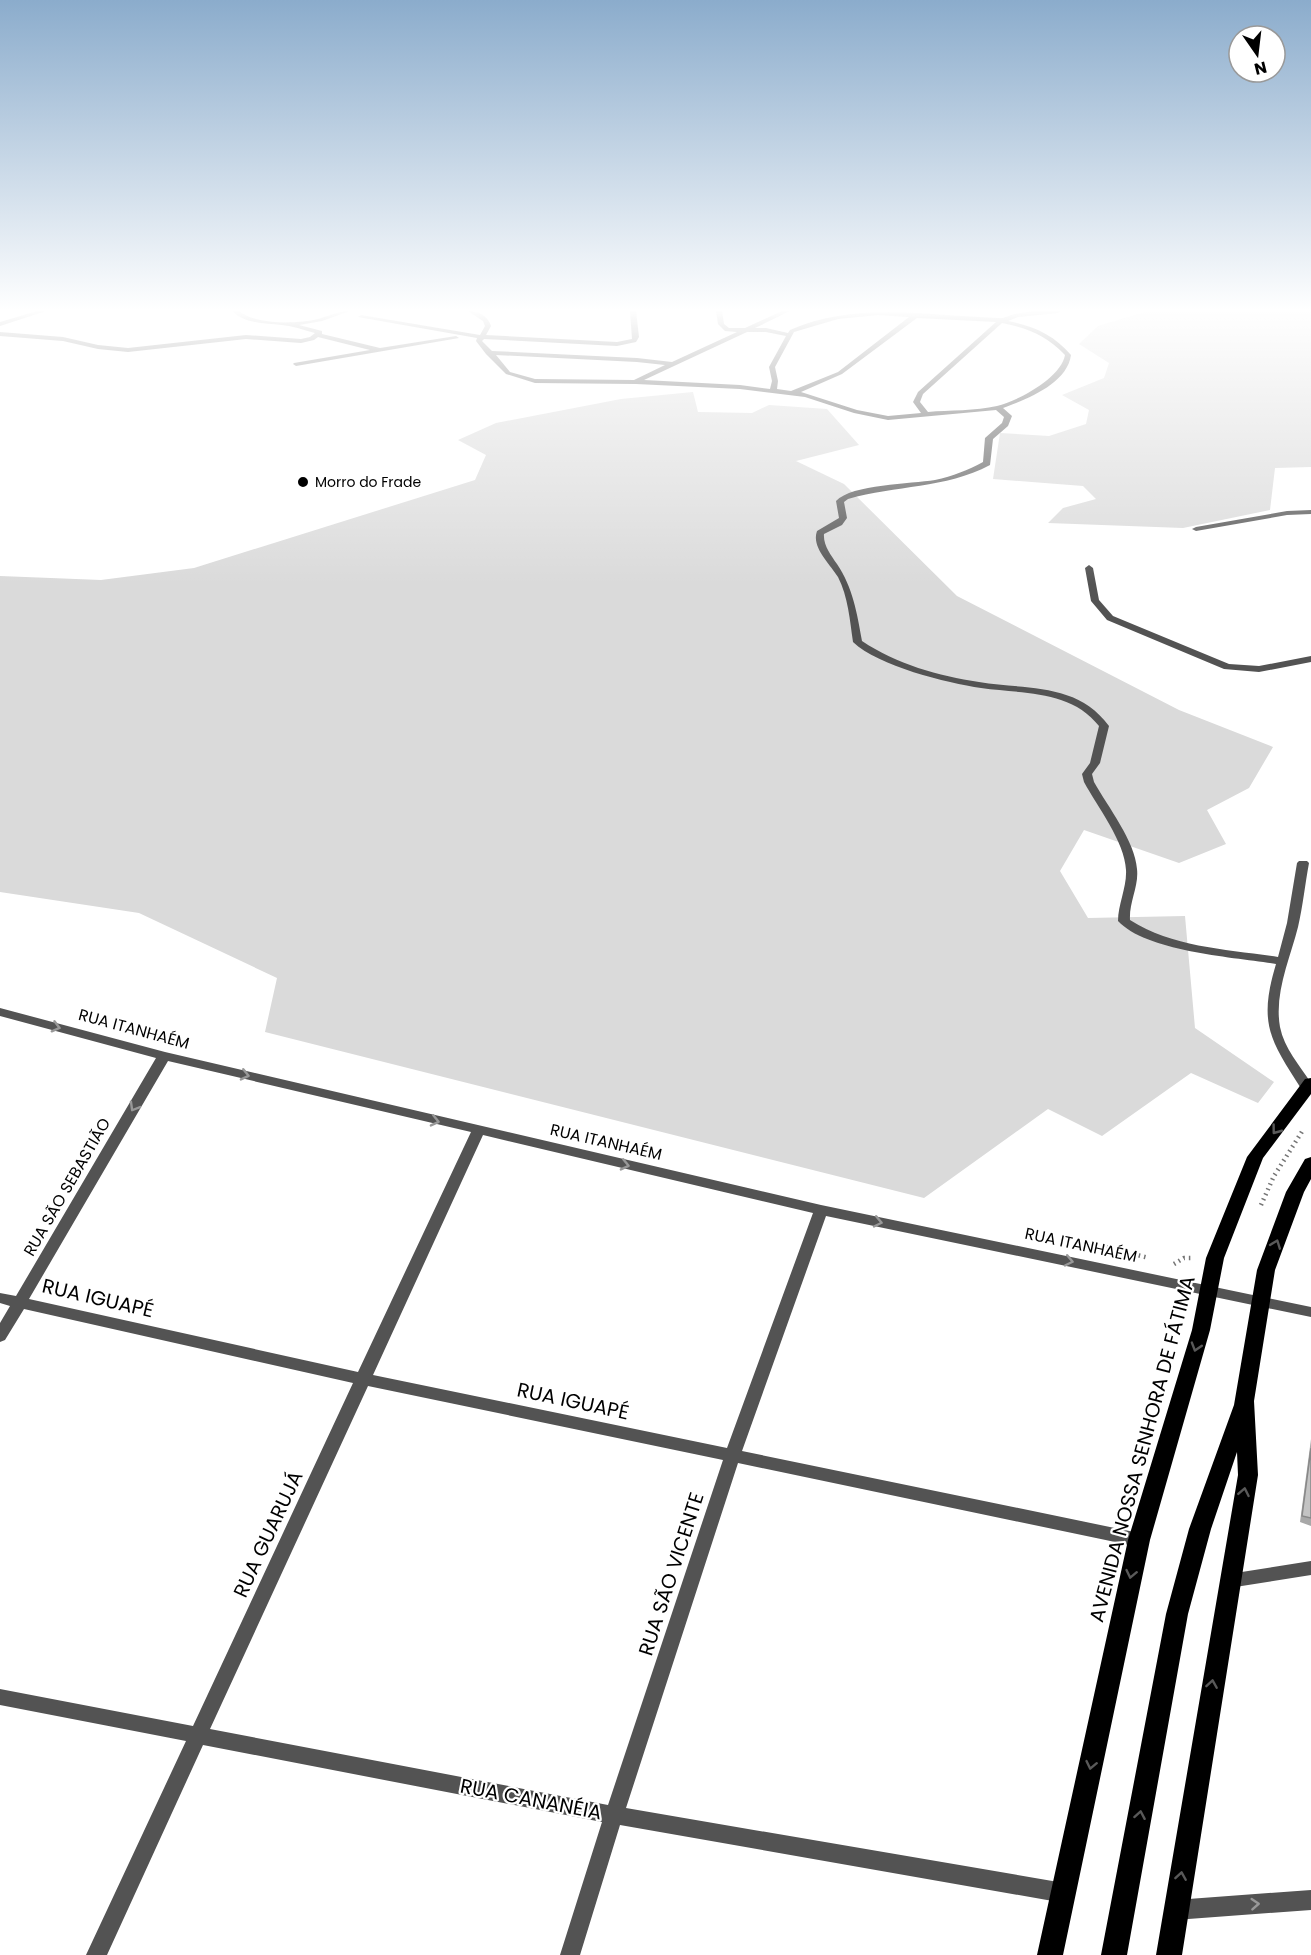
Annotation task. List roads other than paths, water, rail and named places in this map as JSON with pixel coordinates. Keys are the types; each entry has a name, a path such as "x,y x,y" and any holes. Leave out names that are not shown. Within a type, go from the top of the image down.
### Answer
{"main road":[{"name":"AVENIDA NOSSA SENHORA DE FÁTIMA","path":"1050,1955 1139,1540 1201,1330 1215,1258 1256,1157 1309,1085"},
{"path":"1114,1955 1177,1614 1200,1529 1244,1401 1266,1270 1295,1192 1311,1163"},
{"path":"1169,1955 1248,1475 1244,1401"}],"street":[{"path":"832,402 872,416 903,418 998,408 1012,402"},
{"path":"916,402 926,415"},
{"path":"998,408 1008,416 1005,424 989,438 987,463 972,472 947,479 845,497 840,501 843,518 839,523 820,533 819,538 823,549 843,579 852,608 858,642 878,655 947,678 1056,695 1094,711 1104,726 1095,763 1087,774 1130,860 1132,872 1123,910 1124,921 1134,929 1167,942 1282,961"},
{"path":"1196,529 1287,513 1311,512"},
{"path":"1089,568 1095,601 1110,618 1217,663 1227,667 1258,669 1311,659"},
{"path":"1303,863 1293,923 1274,993 1275,1029 1285,1052 1309,1085"},
{"name":"RUA ITANHAÉM","path":"0,1012 164,1056 821,1210 1311,1312"},
{"name":"RUA SÃO SEBASTIÃO","path":"0,1336 164,1056"},
{"name":"RUA GUARUJÁ","path":"96,1955 478,1131"},
{"name":"RUA SÃO VICENTE","path":"570,1955 732,1456 821,1210"},
{"name":"RUA IGUAPÉ","path":"0,1298 362,1379 1139,1540"},
{"path":"1229,1581 1311,1568"},
{"name":"RUA CANANÉIA","path":"0,1697 614,1815 1064,1893"},
{"path":"1175,1910 1311,1900"}],"place":[{"name":"Morro do Frade","path":"303,482"}]}
